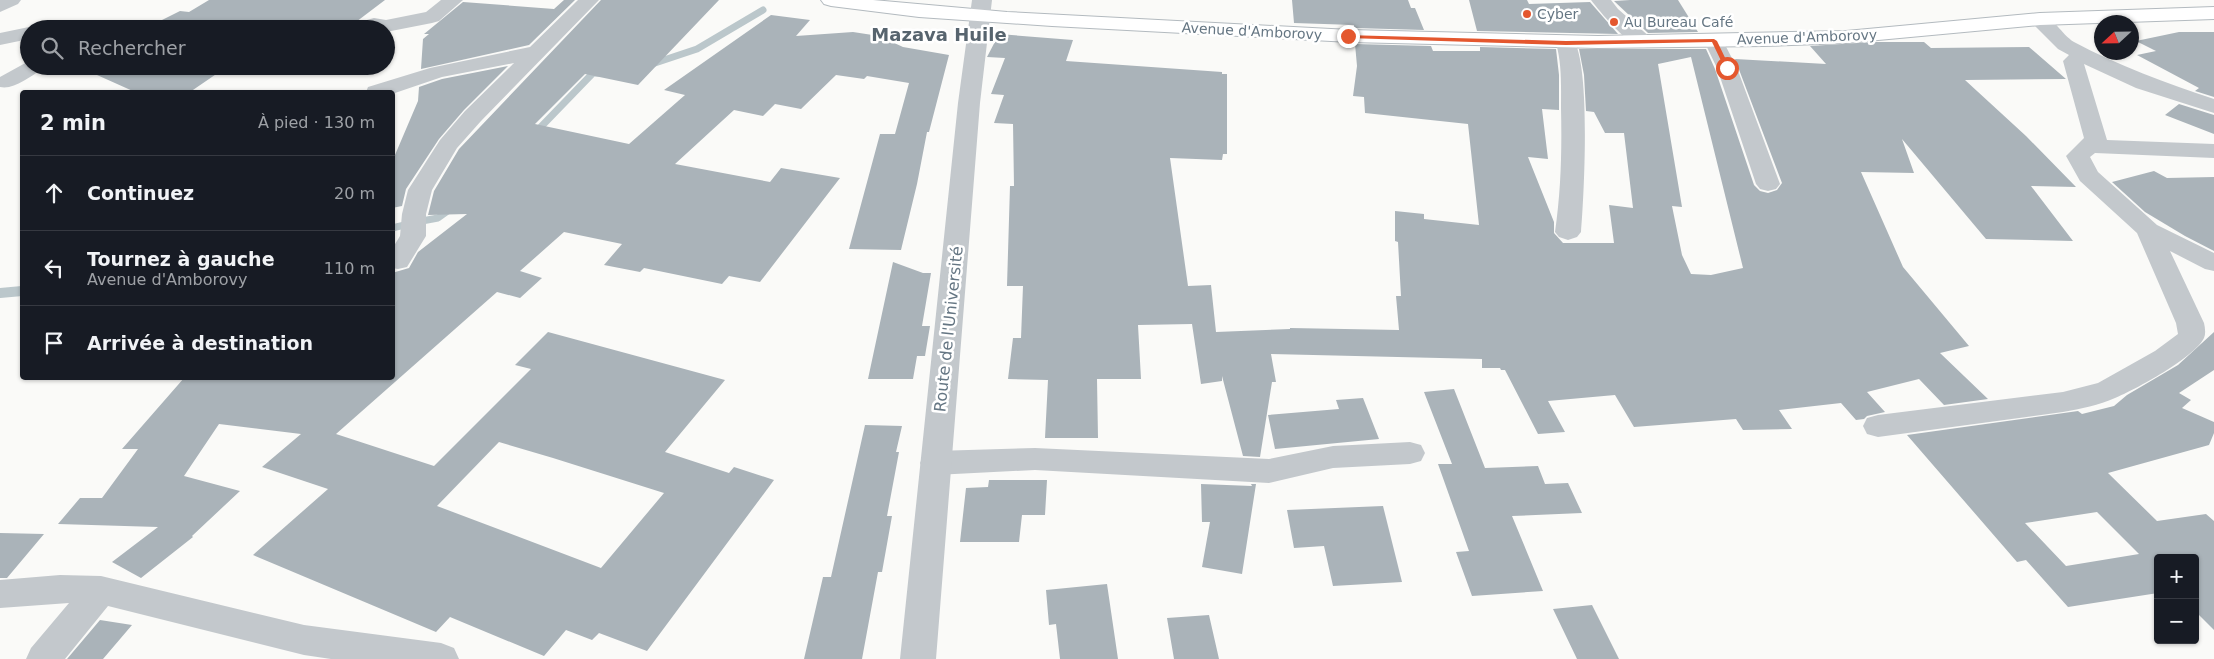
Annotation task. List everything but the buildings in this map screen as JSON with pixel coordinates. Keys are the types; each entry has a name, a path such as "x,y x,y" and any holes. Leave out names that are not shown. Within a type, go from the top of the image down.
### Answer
{"main road":[{"name":"Avenue d'Amborovy","path":"830,0 981,8 1348,36 1566,43 1848,37 2039,19 2214,13"}],"street":[{"path":"0,6 11,0"},
{"path":"395,24 432,17 453,0"},
{"path":"398,261 412,236 414,214 420,190 448,145 589,0"},
{"path":"1601,0 1611,13 1644,42"},
{"name":"Route de l'Université","path":"918,659 969,102 981,8"},
{"path":"2039,19 2066,45 2144,83 2214,106"},
{"path":"0,38 20,35"},
{"path":"1714,41 1727,68 1768,184"},
{"path":"1566,43 1571,56 1573,120 1572,202 1568,232"},
{"path":"382,90 437,72 537,52"},
{"path":"2087,55 2073,61 2096,140 2078,156 2088,176 2148,230 2194,254 2214,262"},
{"path":"6,82 20,74"},
{"path":"2089,146 2214,151"},
{"path":"1878,426 2063,402 2088,396 2124,381 2180,347 2190,337 2192,330 2148,230"},
{"path":"935,463 1035,458 1269,471 1334,457 1410,453"},
{"path":"0,594 60,589 101,590 304,640 441,659"},
{"path":"44,659 101,590"}],"waterway":[{"path":"652,64 697,49 763,10"},
{"path":"534,134 593,73 602,73"},
{"path":"422,221 438,218 452,208"},
{"path":"395,227 409,224"},
{"path":"0,293 20,291"}],"place":[{"name":"Cyber","path":"1527,14"},
{"name":"Au Bureau Café","path":"1614,22"}],"district":[{"name":"Mazava Huile","path":"939,35"}],"route":[{"path":"1348,36 1566,43 1714,41 1727,68"}]}
